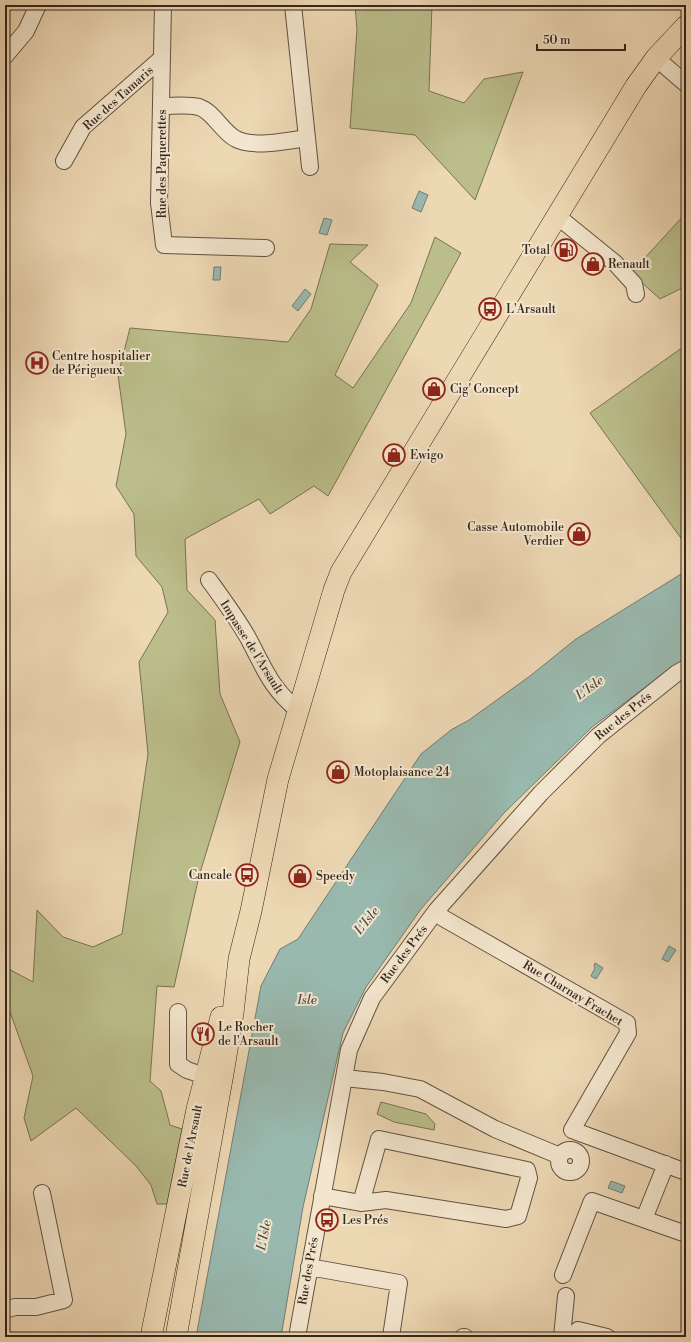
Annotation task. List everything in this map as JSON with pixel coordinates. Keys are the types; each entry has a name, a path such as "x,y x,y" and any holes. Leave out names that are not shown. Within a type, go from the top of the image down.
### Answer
{"main road":[{"name":"Rue de l'Arsault","path":"150,1337 209,1091 228,992 239,958 251,911 278,779 328,607 341,572 557,216 656,58 686,26"},
{"path":"176,1337 209,1091"}],"street":[{"path":"5,56 26,31 38,5"},
{"name":"Rue des Paquerettes","path":"163,5 159,203 164,245 266,248"},
{"path":"293,5 310,167"},
{"name":"Rue des Tamaris","path":"64,161 84,127 162,58"},
{"path":"656,58 686,84"},
{"path":"162,106 200,107 209,113 227,134 237,140 251,144 307,138"},
{"path":"557,216 615,263 634,284 636,294"},
{"name":"Impasse de l'Arsault","path":"209,580 247,636 262,668 276,690 299,711"},
{"name":"Rue des Prés","path":"297,1337 349,1050 372,998 436,911 541,793 598,736 684,672"},
{"name":"Rue Charnay Frachet","path":"436,911 443,918 627,1023 628,1032 572,1130 686,1172"},
{"path":"178,1012 178,1064 187,1070 209,1091"},
{"path":"344,1078 383,1082 420,1090 494,1129 560,1156"},
{"path":"322,1196 361,1202 386,1200 506,1219 518,1216 528,1178 527,1170 378,1139 361,1202"},
{"path":"644,1219 666,1164"},
{"path":"5,1310 15,1307 36,1307 64,1300 42,1193"},
{"path":"563,1275 592,1201 686,1234"},
{"path":"309,1267 399,1283 392,1337"},
{"path":"562,1337 566,1296"},
{"path":"578,1330 607,1337"}],"green space":[{"path":"355,5 432,5 429,91 464,103 484,79 523,72 475,200 415,135 350,128 357,29"},
{"path":"686,213 686,289 684,287 660,299 631,273"},
{"path":"435,237 461,253 328,496 314,486 270,514 259,499 185,539 187,590 215,620 220,694 240,742 199,876 174,987 157,986 150,1081 161,1091 170,1125 182,1129 167,1204 157,1204 151,1185 136,1166 76,1108 31,1141 24,1118 33,1076 5,998 5,967 33,982 37,910 63,937 93,947 122,934 148,754 139,662 168,612 162,587 136,556 134,514 116,486 126,434 118,375 130,328 288,342 311,309 330,244 368,245 350,262 378,285 335,375 353,388 411,303"},
{"path":"686,345 686,545 590,413"},
{"path":"381,1102 426,1114 435,1124 434,1130 394,1122 377,1114"}],"water":[{"path":"419,191 428,195 421,212 412,208"},
{"path":"324,218 332,220 327,235 319,233"},
{"path":"214,267 221,267 220,280 213,280"},
{"path":"305,289 311,294 298,311 292,306"},
{"path":"686,571 686,659 675,665 592,727 504,813 421,909 366,987 343,1033 303,1207 281,1337 196,1337 261,986 280,949 298,939 421,754 451,730 469,720 530,676 576,639"},
{"path":"669,946 676,950 668,962 662,959"},
{"path":"595,963 603,968 596,979 591,976 595,968"},
{"path":"611,1181 625,1186 622,1193 608,1188"}],"place":[{"name":"Total","path":"566,250"},
{"name":"Renault","path":"593,264"},
{"name":"L'Arsault","path":"490,309"},
{"name":"Centre hospitalier de Périgueux","path":"37,363"},
{"name":"Cig' Concept","path":"434,389"},
{"name":"Ewigo","path":"394,455"},
{"name":"Casse Automobile Verdier","path":"579,534"},
{"name":"Motoplaisance 24","path":"338,772"},
{"name":"Cancale","path":"247,875"},
{"name":"Speedy","path":"300,876"},
{"name":"Le Rocher de l'Arsault","path":"203,1034"},
{"name":"Les Prés","path":"327,1220"}],"water label":[{"name":"L'Isle","path":"589,687"},
{"name":"L'Isle","path":"366,920"},
{"name":"Isle","path":"307,999"},
{"name":"L'Isle","path":"263,1235"}]}
